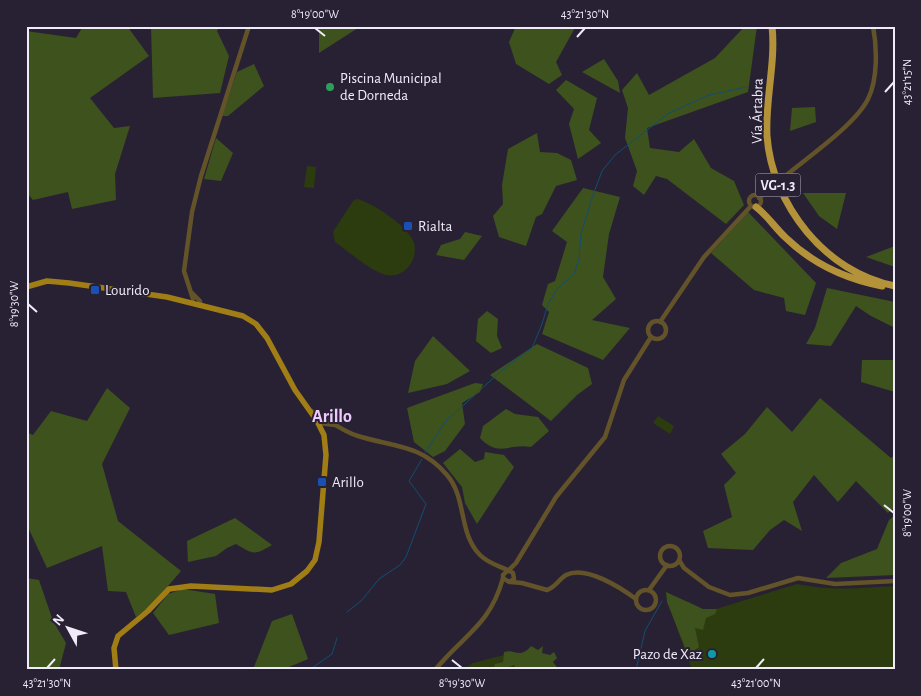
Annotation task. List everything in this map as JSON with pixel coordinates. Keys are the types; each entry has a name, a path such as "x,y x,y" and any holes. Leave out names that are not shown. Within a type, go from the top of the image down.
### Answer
{"highway":[{"name":"Vía Ártabra","path":"772,26 774,43 767,112 767,137 770,159 783,194 807,232 836,259 857,272 895,287"},
{"path":"753,206 784,236 815,261 855,279 895,287"}],"main road":[{"path":"26,287 47,281 58,281 194,300 200,305 243,316 256,324 272,346 295,390 318,422 324,435 326,455 319,542 315,560 306,572 292,584 272,590 191,586 169,589 148,611 118,636 114,648 116,670"}],"street":[{"path":"194,300 184,272 192,212 201,176 249,26"},
{"path":"784,177 855,117 869,97 874,54 873,26"},
{"path":"753,206 749,202 751,197 759,198 772,187"},
{"path":"651,337 648,329 650,324 660,322 704,257 753,206 760,203 759,198"},
{"path":"651,337 659,339 665,333 664,325 660,322"},
{"path":"434,670 478,628 500,590 503,577 516,563 556,497 605,437 624,380 651,337"},
{"path":"309,411 324,417 357,436 405,446 441,469 456,489 468,537 473,546 480,555 495,566 514,575 522,583"},
{"path":"324,417 321,417 318,422 339,426"},
{"path":"324,417 326,424 324,435"},
{"path":"637,596 640,608 649,609 656,602 651,592 665,564 661,554 664,549 670,546 678,550 677,562"},
{"path":"665,564 677,562"},
{"path":"677,562 709,587 730,594 748,593 798,578 835,584 895,581"},
{"path":"500,590 514,578 516,563"},
{"path":"495,566 509,582 522,583 547,590 566,576 580,574 603,579 637,596 651,592"}],"green space":[{"path":"83,26 127,26 149,56 90,98 114,128 130,126 115,174 116,200 72,209 68,192 33,200 26,192 26,31 76,38"},
{"path":"151,26 220,26 217,31 229,56 220,93 153,98"},
{"path":"319,26 361,26 319,53"},
{"path":"516,26 576,26 556,62 562,75 549,84 516,64 509,42"},
{"path":"745,26 757,26 748,92 647,128 650,148 679,152 694,139 711,168 734,181 744,205 726,224 667,179 656,176 644,195 633,186 637,171 625,138 628,108 622,90 637,73 649,95 715,58"},
{"path":"604,59 618,81 620,93 582,72"},
{"path":"254,64 264,86 228,116 222,116 237,72"},
{"path":"566,80 597,98 589,130 601,143 578,159 569,124 574,109 556,90"},
{"path":"815,107 816,122 790,131 792,108"},
{"path":"537,133 540,152 557,153 571,160 577,180 556,186 542,214 536,217 526,246 499,237 493,216 503,204 502,185 508,149"},
{"path":"216,138 233,153 221,181 204,179"},
{"path":"307,166 316,167 314,188 304,187"},
{"path":"583,188 620,197 609,234 603,277 616,299 592,320 630,328 603,360 542,334 549,312 542,305 548,284 555,281 567,242 552,231"},
{"path":"803,193 846,193 837,229 819,216"},
{"path":"357,199 372,205 390,217 406,230 411,237 414,243 414,256 408,268 397,275 377,272 335,242 333,232 353,201"},
{"path":"748,212 816,283 805,315 786,311 784,298 754,290 711,253"},
{"path":"465,232 482,236 464,260 436,255 441,245 460,239"},
{"path":"895,246 895,267 866,257"},
{"path":"827,288 895,302 895,328 856,306 831,346 806,344 815,328"},
{"path":"487,311 498,319 497,336 502,348 491,353 476,341 478,319"},
{"path":"433,336 470,371 447,384 408,393 415,361"},
{"path":"537,344 588,368 592,384 577,395 551,421 490,375"},
{"path":"862,360 895,360 895,392 861,382"},
{"path":"475,383 483,384 480,392 462,403 465,424 445,451 433,457 414,442 407,408"},
{"path":"107,388 130,408 102,464 118,521 181,571 151,606 136,617 126,592 108,591 102,546 47,568 26,523 26,432 33,435 51,411 87,421"},
{"path":"820,398 891,458 895,455 895,507 888,513 856,481 838,502 814,475 793,502 802,531 784,520 770,530 753,550 708,548 703,531 732,517 724,485 736,473 721,454 745,434 767,407 792,432"},
{"path":"506,409 515,414 538,417 549,431 531,447 498,449 487,444 480,438 483,426"},
{"path":"658,416 674,426 670,434 653,423"},
{"path":"460,449 475,462 484,459 485,452 504,455 514,467 477,524 465,503 462,487 443,463"},
{"path":"895,515 895,575 826,578 841,563 877,549 889,520"},
{"path":"235,518 272,545 261,551 250,552 236,544 216,556 188,562 187,541"},
{"path":"26,578 39,580 53,621 66,643 59,670 26,670"},
{"path":"797,584 834,588 895,586 895,670 692,670 672,614 688,602 703,609 716,609"},
{"path":"183,589 215,594 219,623 169,635 153,613 168,594"},
{"path":"666,592 703,609 717,609 715,614 706,618 703,630 695,628 699,647 688,655 667,602"},
{"path":"292,614 308,659 282,670 243,670 254,667 272,621"},
{"path":"531,646 538,650 543,646 542,653 550,655 554,652 557,658 553,662 559,670 517,670 514,665 502,670 494,667 495,664 503,662 504,652 520,653"},
{"path":"504,655 503,662 498,663 496,668 502,670 462,670 473,663"},
{"path":"514,665 517,670 502,670"}],"waterway":[{"path":"425,453 445,422 500,372 532,348 548,304 557,289 574,274 579,259 581,234 592,198 602,171 615,155 669,113 709,95 747,87"},
{"path":"347,612 361,601 379,579 400,565 406,557 426,504 409,481 422,459"},
{"path":"636,670 645,631 662,601"},
{"path":"294,670 312,668 332,654 337,638"}],"place":[{"name":"Piscina Municipal de Dorneda","path":"330,87"},
{"name":"Rialta","path":"408,226"},
{"name":"Lourido","path":"95,290"},
{"name":"Arillo","path":"322,482"},
{"name":"Pazo de Xaz","path":"712,654"}],"district":[{"name":"Arillo","path":"332,416"}]}
